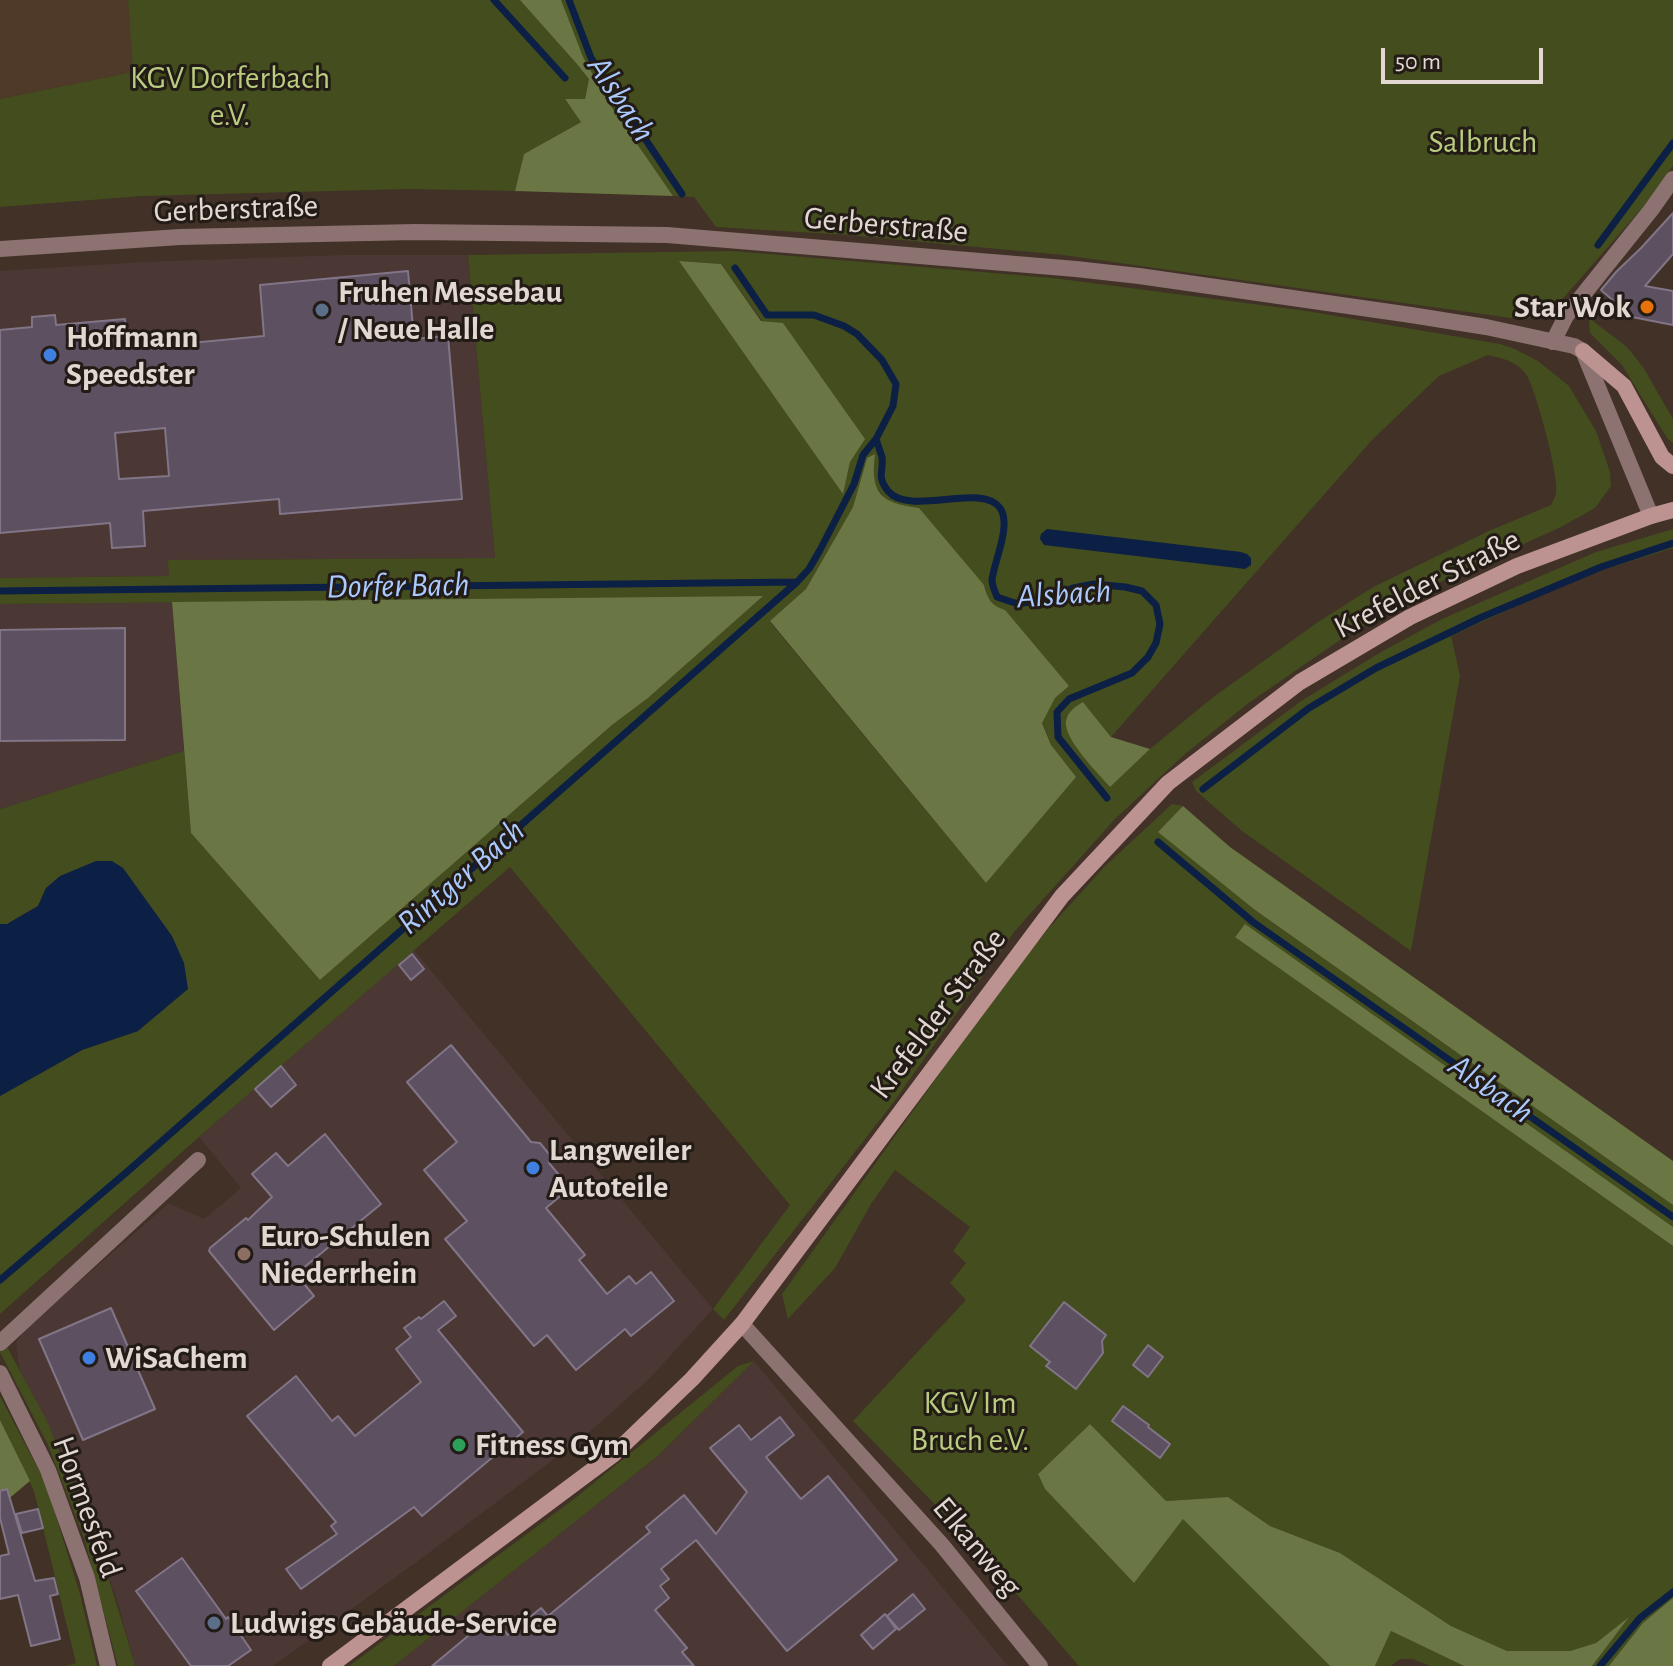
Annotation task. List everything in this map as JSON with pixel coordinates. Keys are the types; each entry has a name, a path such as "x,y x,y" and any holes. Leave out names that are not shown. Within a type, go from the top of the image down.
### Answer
{"main road":[{"path":"1583,351 1624,386 1662,457 1673,466"},
{"name":"Krefelder Straße","path":"330,1666 614,1454 692,1379 742,1324 1062,896 1168,783 1300,682 1410,617 1517,566 1673,510"}],"street":[{"path":"1553,342 1566,316 1673,179"},
{"name":"Gerberstraße","path":"0,249 196,237 415,232 667,235 1139,276 1471,324 1574,346 1583,351"},
{"path":"1583,351 1651,516"},
{"path":"0,1343 198,1160"},
{"name":"Elkanweg","path":"742,1324 942,1545 1040,1666"},
{"name":"Hormesfeld","path":"0,1373 48,1470 87,1578 108,1666"}],"shaded area":[{"path":"0,0 128,0 134,72 0,99"},
{"path":"341,255 468,255 495,558 169,560 170,576 0,578 0,271"},
{"path":"172,602 184,751 0,809 0,604"},
{"path":"414,950 713,1309 650,1378 585,1436 273,1666 135,1666 118,1603 86,1514 61,1451 19,1368 16,1343 24,1330 169,1203 204,1219 241,1188 199,1137"},
{"path":"754,1361 1008,1666 394,1666 659,1455"}],"green space":[{"name":"Salbruch","path":"128,0 1673,0 1673,166 1643,207 1559,303 1525,320 1063,255 848,235 716,227 694,197 673,196 589,79 585,99 565,100 582,121 524,154 515,191 408,189 143,196 0,207 0,99 133,72"},
{"path":"520,0 561,0 583,57 608,102 673,196 515,191 524,154 581,122 565,99 585,99 589,79"},
{"path":"732,251 1053,278 1307,311 1500,344 1538,361 1569,386 1596,431 1610,472 1611,486 1595,508 1561,527 1427,588 1343,638 1250,702 1185,754 1115,819 1014,932 893,1103 724,1320 713,1309 790,1205 510,867 0,1314 0,1096 82,1050 138,1031 46,888 38,906 7,924 0,924 0,809 184,751 191,833 320,980 761,597 0,604 0,578 169,576 168,560 495,558 468,255","holes":["680,261 721,264 762,321 777,323 854,454 843,493","1488,355 1513,363 1526,374 1551,452 1556,485 1551,505 1373,587 1318,622 1212,698 1110,786 1083,702 1111,737 1372,440 1439,376","867,458 873,470 874,485 884,497 984,585 987,598 1069,686 1055,698 1042,722 1051,745 986,883 770,622 806,589 853,507"]},
{"path":"679,261 721,264 761,321 783,323 865,439 850,462 843,494"},
{"path":"1589,318 1627,347 1643,367 1673,419 1673,443 1622,365 1590,333"},
{"path":"875,454 874,478 880,494 895,503 919,508 984,585 990,601 1005,610 1069,686 1055,698 1042,723 1051,745 1076,777 986,883 770,621 806,589 853,507 867,458"},
{"path":"1673,529 1673,548 1600,571 1451,636 1460,676 1411,951 1242,831 1196,791 1192,782 1301,701 1381,652 1442,619 1596,552"},
{"path":"763,596 320,980 191,833 172,602"},
{"path":"1083,702 1111,737 1150,749 1110,787 1083,756 1067,728 1068,715"},
{"name":"KGV Im Bruch e.V.","path":"1172,804 1183,806 1159,832 1255,910 1673,1205 1673,1227 1245,925 1235,936 1673,1246 1673,1666 1592,1666 1626,1620 1596,1643 1570,1651 1507,1651 1451,1626 1340,1553 1270,1526 1228,1497 1166,1501 1090,1424 1038,1474 1045,1489 1133,1582 1183,1518 1330,1666 1079,1666 970,1540 853,1421 966,1300 950,1283 966,1263 953,1251 970,1227 895,1170 871,1204 835,1268 788,1319 782,1294 1003,985 1104,867"},
{"path":"1183,806 1230,847 1673,1161 1673,1205 1255,910 1158,832"},
{"path":"1245,924 1673,1227 1673,1246 1235,937"},
{"path":"0,1334 46,1419 86,1514 89,1513 135,1666 118,1666 84,1538 48,1445 0,1352"},
{"path":"754,1361 659,1455 394,1666 349,1666 574,1499 738,1366"},
{"path":"0,1396 46,1484 80,1594 97,1666 66,1666 76,1663 34,1491 0,1420"},
{"path":"0,1420 30,1481 0,1506"},
{"path":"1090,1424 1166,1501 1228,1497 1270,1526 1340,1553 1451,1626 1507,1651 1570,1651 1596,1643 1629,1617 1592,1666 1464,1666 1391,1631 1375,1666 1330,1666 1183,1519 1134,1583 1045,1489 1038,1474"},
{"path":"1673,1598 1673,1666 1609,1666 1643,1623"},
{"path":"1391,1631 1464,1666 1430,1666 1413,1659 1400,1659 1391,1666 1375,1666"}],"water":[{"path":"1047,529 1241,552 1251,558 1251,565 1245,569 1044,545 1040,539"},
{"path":"96,861 112,861 123,868 172,936 184,963 188,989 138,1031 82,1050 0,1096 0,924 7,924 38,906 46,888 60,876"}],"building":[{"path":"1673,213 1673,254 1645,286 1673,291 1673,325 1632,317 1601,290"},
{"path":"408,271 414,339 448,336 462,499 280,514 279,499 143,511 145,546 112,548 110,523 0,533 0,330 32,327 32,317 55,315 56,325 125,319 128,349 264,336 260,285","holes":["165,428 169,476 119,479 115,433"]},
{"path":"125,628 125,740 0,741 0,630"},
{"path":"412,954 424,969 411,980 399,965"},
{"path":"451,1045 531,1142 540,1143 549,1154 549,1163 570,1188 546,1208 585,1255 579,1260 607,1294 629,1276 636,1284 651,1272 674,1301 631,1336 625,1329 576,1370 547,1335 534,1346 445,1239 467,1221 424,1170 457,1142 407,1082"},
{"path":"281,1066 296,1085 271,1107 255,1089"},
{"path":"325,1134 381,1204 296,1274 314,1296 274,1330 209,1251 272,1197 252,1174 276,1153 288,1166"},
{"path":"444,1301 456,1316 438,1330 523,1432 422,1516 414,1507 301,1589 286,1569 337,1534 331,1526 336,1522 247,1416 296,1376 332,1421 338,1416 355,1436 421,1382 396,1349 411,1337 404,1328"},
{"path":"1064,1302 1106,1335 1102,1341 1103,1353 1076,1389 1046,1366 1050,1362 1030,1346"},
{"path":"111,1308 155,1409 83,1440 39,1339"},
{"path":"1148,1345 1163,1357 1148,1377 1133,1365"},
{"path":"1123,1406 1170,1444 1160,1458 1112,1421"},
{"path":"780,1417 794,1435 766,1457 801,1499 828,1476 897,1560 787,1651 696,1540 661,1569 669,1579 660,1586 669,1598 655,1610 687,1648 682,1652 694,1666 432,1666 492,1616 508,1635 541,1608 548,1616 650,1532 646,1527 684,1495 716,1534 747,1492 710,1448 739,1425 751,1440"},
{"path":"7,1489 35,1581 54,1578 58,1594 50,1596 60,1639 31,1646 18,1595 0,1599 0,1556 9,1554 0,1518 0,1491"},
{"path":"38,1509 43,1528 22,1533 16,1514"},
{"path":"182,1558 251,1650 228,1666 191,1666 136,1591"},
{"path":"913,1594 925,1609 899,1630 887,1616"},
{"path":"885,1614 896,1629 873,1649 861,1635"}],"waterway":[{"path":"494,0 565,78"},
{"name":"Alsbach","path":"569,0 591,58 682,194"},
{"path":"1598,245 1673,143"},
{"name":"Alsbach","path":"735,268 767,315 814,315 844,326 857,334 882,360 896,384 893,406 876,439 882,457 881,478 888,491 898,498 912,501 978,498 991,501 1000,508 1004,524 992,580 997,597 1018,604 1094,584 1142,591 1156,605 1160,624 1156,643 1148,657 1132,673 1069,699 1057,712 1058,737 1107,798"},
{"name":"Rintger Bach","path":"0,1280 797,582 820,550 854,484 863,455 876,439"},
{"path":"1203,789 1309,708 1376,668 1482,617 1601,567 1673,543"},
{"name":"Dorfer Bach","path":"0,591 797,582"},
{"name":"Alsbach","path":"1158,842 1253,922 1673,1217"},
{"path":"1600,1666 1640,1618 1673,1592"}],"place":[{"name":"Star Wok","path":"1647,307"},
{"name":"Fruhen Messebau / Neue Halle","path":"322,310"},
{"name":"Hoffmann Speedster","path":"50,355"},
{"name":"Langweiler Autoteile","path":"533,1168"},
{"name":"Euro-Schulen Niederrhein","path":"244,1254"},
{"name":"WiSaChem","path":"89,1358"},
{"name":"Fitness Gym","path":"459,1445"},
{"name":"Ludwigs Gebäude-Service","path":"214,1623"}],"park label":[{"name":"KGV Dorferbach e.V.","path":"230,96"}]}
